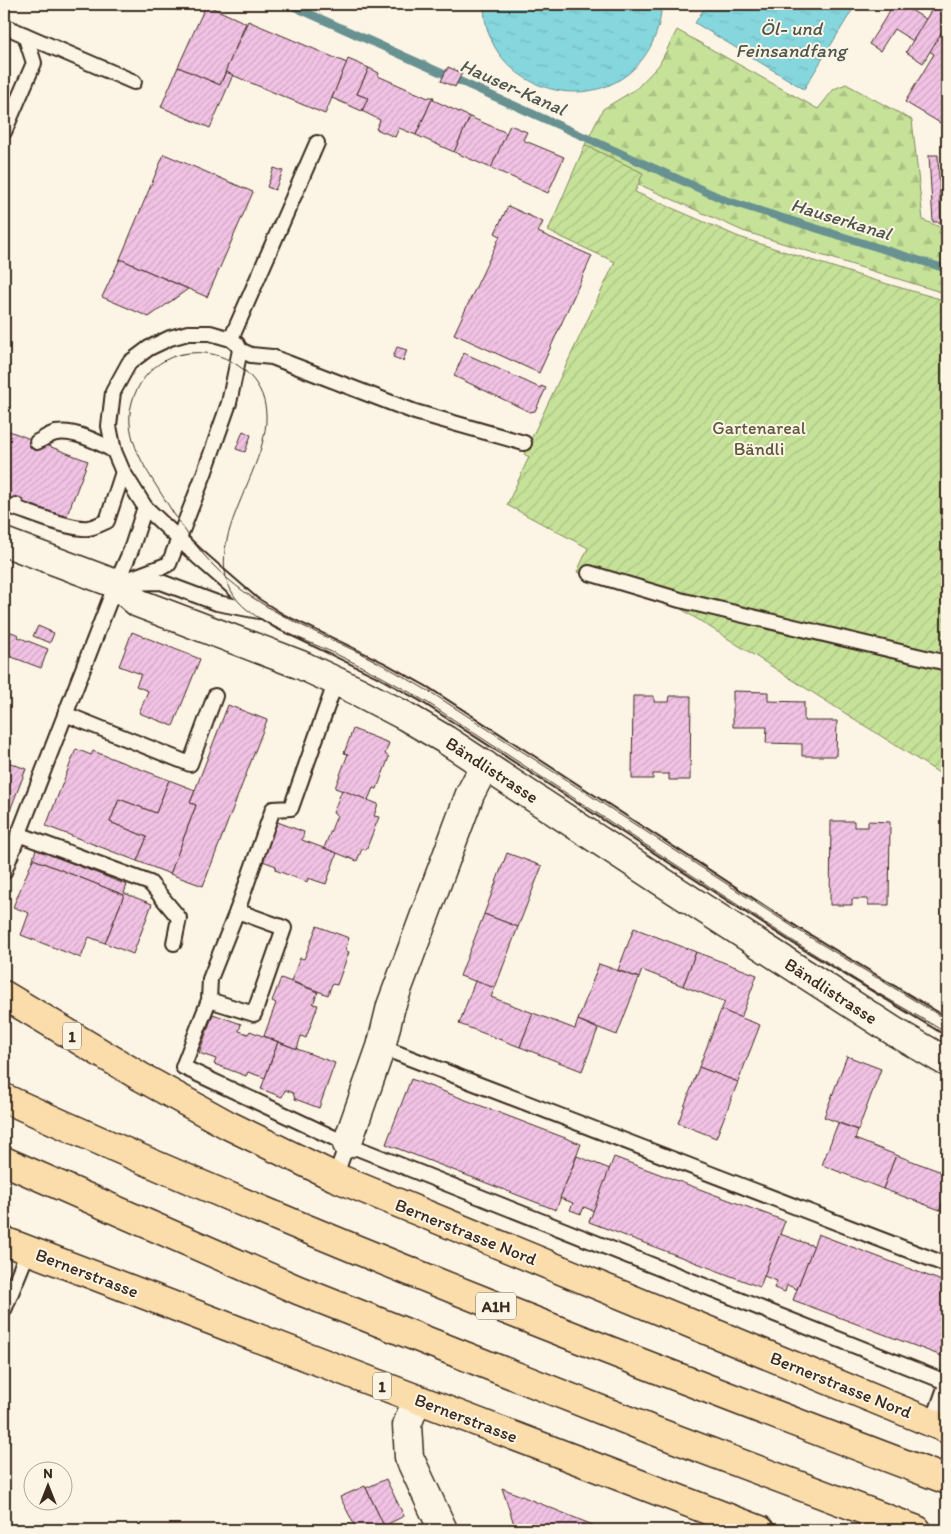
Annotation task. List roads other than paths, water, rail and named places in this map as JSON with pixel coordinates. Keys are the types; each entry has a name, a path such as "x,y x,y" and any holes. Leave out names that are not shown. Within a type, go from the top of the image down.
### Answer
{"main road":[{"name":"Bernerstrasse Nord","path":"4,995 140,1077 228,1125 335,1177 940,1425"},
{"name":"A1H","path":"4,1098 211,1190 383,1261 691,1383 947,1480"},
{"path":"4,1161 298,1290 652,1430 917,1530"},
{"name":"Bernerstrasse","path":"18,1254 417,1399 760,1530"}],"street":[{"name":"Bändlistrasse","path":"4,542 116,584 138,602 301,665 405,716 485,765 661,882 895,1032 947,1062"},
{"path":"347,1144 381,1047 395,997 470,794 485,765"},
{"path":"417,1399 407,1425 409,1456 443,1530"}],"lane":[{"path":"4,26 134,82"},
{"path":"4,132 34,63 25,35"},
{"path":"116,584 169,564 230,403 236,345 317,143"},
{"path":"524,443 415,412 272,357 251,355 236,345 210,333 188,334 170,338 129,363 113,392 109,426 114,451 123,472 145,507 225,582 263,612 381,670 424,694 795,935 947,1026"},
{"path":"37,442 55,433 75,435 97,442 114,451"},
{"path":"16,505 14,506 15,508 75,527 97,526 107,521 123,472"},
{"path":"4,872 131,550 145,507"},
{"path":"589,573 680,600 947,663"},
{"path":"116,584 161,582 217,602 263,612"},
{"path":"336,681 291,808 274,809 237,911 210,978 209,1000 183,1067 347,1144 947,1382 940,1425"},
{"path":"65,714 190,764 215,696"},
{"path":"18,834 150,883 180,918 174,943"},
{"path":"209,1000 254,1014 284,928 237,911"},
{"path":"381,1047 947,1266"},
{"path":"335,1177 347,1144"},
{"path":"4,1310 18,1254"}],"water":[{"path":"338,4 398,4 368,8"},
{"path":"484,4 661,4 661,16 651,46 628,74 603,88 576,92 548,88 523,77 503,59 489,34"},
{"name":"Öl- und Feinsandfang","path":"707,4 856,4 804,89 695,23"}],"waterway":[{"name":"Hauser-Kanal","path":"288,4 725,200 947,269"}],"tram line":[{"path":"947,1020 798,930 435,695 370,658 276,612 259,602 243,591 228,579 204,555 188,534 173,513 138,454 130,428 130,416 132,403 145,377 154,367 171,357 184,354 212,354 238,365 244,370 262,395 266,422 260,451 236,512 227,542 225,570 235,597 255,616 396,684 428,703 793,941 947,1033"}],"water label":[{"name":"Hauserkanal","path":"841,219"}],"park label":[{"name":"Gartenareal Bändli","path":"759,438"}]}
